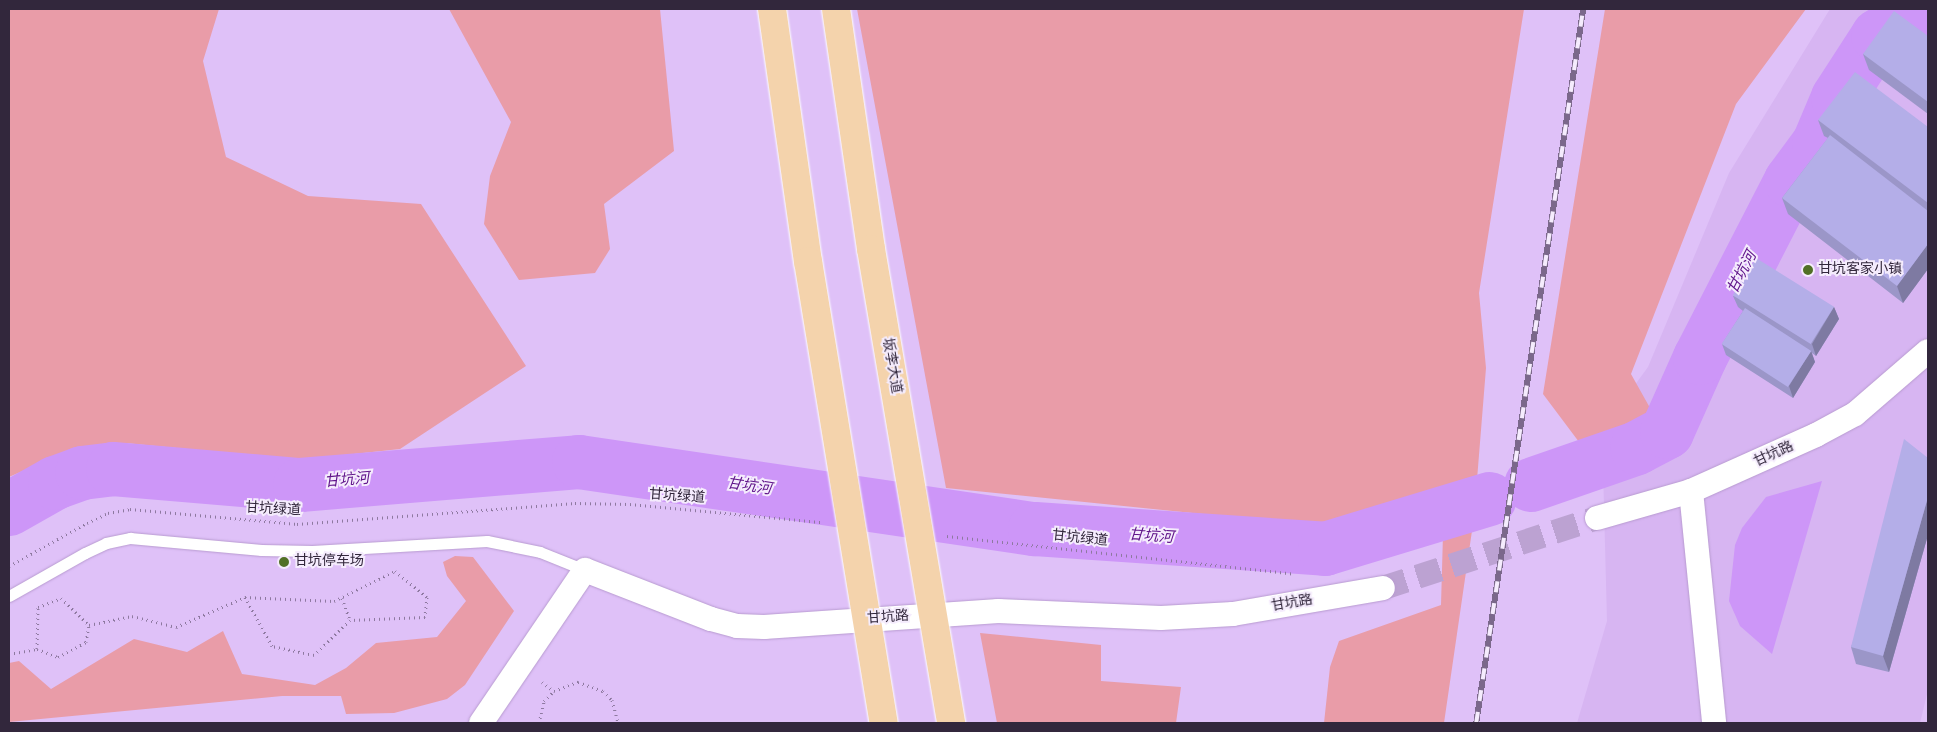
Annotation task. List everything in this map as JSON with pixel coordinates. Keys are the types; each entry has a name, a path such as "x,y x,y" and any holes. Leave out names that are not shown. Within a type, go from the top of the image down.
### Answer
{"main road":[{"path":"772,9 808,261 884,723"},
{"name":"坂李大道","path":"836,9 870,249 951,723"}],"street":[{"name":"甘坑路","path":"1597,518 1691,491 1756,463 1855,414 1928,351"},
{"path":"1691,491 1714,723"},
{"name":"甘坑路","path":"585,570 712,619 737,626 764,627 998,611 1161,618 1233,614 1383,588"},
{"path":"481,723 585,570"}],"lane":[{"path":"9,596 85,553 106,543 130,538 261,550 312,551 487,541 540,552 585,570"}],"path":[{"name":"甘坑绿道","path":"9,566 94,519 130,509 297,524 575,504 630,504 827,523"},
{"name":"甘坑绿道","path":"945,536 1299,575"},
{"path":"89,625 132,616 176,626 245,597 334,601 394,571 428,597 425,617 350,620 314,655 272,646 245,597"},
{"path":"37,649 38,608 61,598 89,625"},
{"path":"342,598 350,620"},
{"path":"9,654 37,649 58,657 86,642 89,625"},
{"path":"539,723 544,701 554,691 578,682 603,690 612,700 618,723"}],"shaded area":[{"path":"9,9 219,9 203,61 226,157 308,196 421,204 526,366 400,449 298,460 125,443 68,451 9,477"},
{"path":"449,9 660,9 674,151 604,204 610,249 595,273 519,280 484,224 490,176 511,122"},
{"path":"857,9 1524,9 1479,293 1486,368 1474,517 1444,723 1324,723 1330,667 1339,641 1441,605 1444,499 1350,529 946,488"},
{"path":"1605,9 1806,9 1736,104 1631,374 1659,424 1620,444 1582,446 1543,394"},
{"name":"甘坑客家小镇","path":"1830,9 1928,9 1928,690 1920,723 1577,723 1607,621 1602,430 1648,367 1729,173"},
{"path":"1822,481 1772,654 1740,626 1729,601 1735,545 1742,528 1766,497"},
{"path":"455,556 473,557 514,611 465,685 447,699 394,713 346,714 341,696 282,696 9,722 9,663 19,661 51,689 134,639 187,652 223,631 242,674 315,685 346,668 376,643 437,637 466,601 447,576 443,562"},
{"path":"980,633 1101,645 1101,681 1181,687 1176,723 997,723"}],"building":[{"path":"1894,11 1928,36 1928,102 1863,54"},
{"path":"1855,72 1928,127 1928,203 1818,120"},
{"path":"1830,135 1928,211 1928,244 1897,286 1782,198"},
{"path":"1756,258 1834,307 1811,344 1733,295"},
{"path":"1745,308 1811,351 1788,387 1722,344"},
{"path":"1904,439 1928,458 1928,497 1883,656 1851,647"}],"waterway":[{"name":"甘坑河","path":"1531,485 1637,448 1667,432 1700,358 1791,181 1819,143 1838,98 1878,36 1919,9"},
{"name":"甘坑河","path":"9,509 55,483 82,473 113,469 300,485 579,462 1035,529 1325,549 1490,499"}],"tunnel":[{"path":"1383,588 1597,518"}],"railway":[{"path":"1476,723 1583,9"}],"place":[{"name":"甘坑客家小镇","path":"1808,270"},
{"name":"甘坑停车场","path":"284,562"}]}
